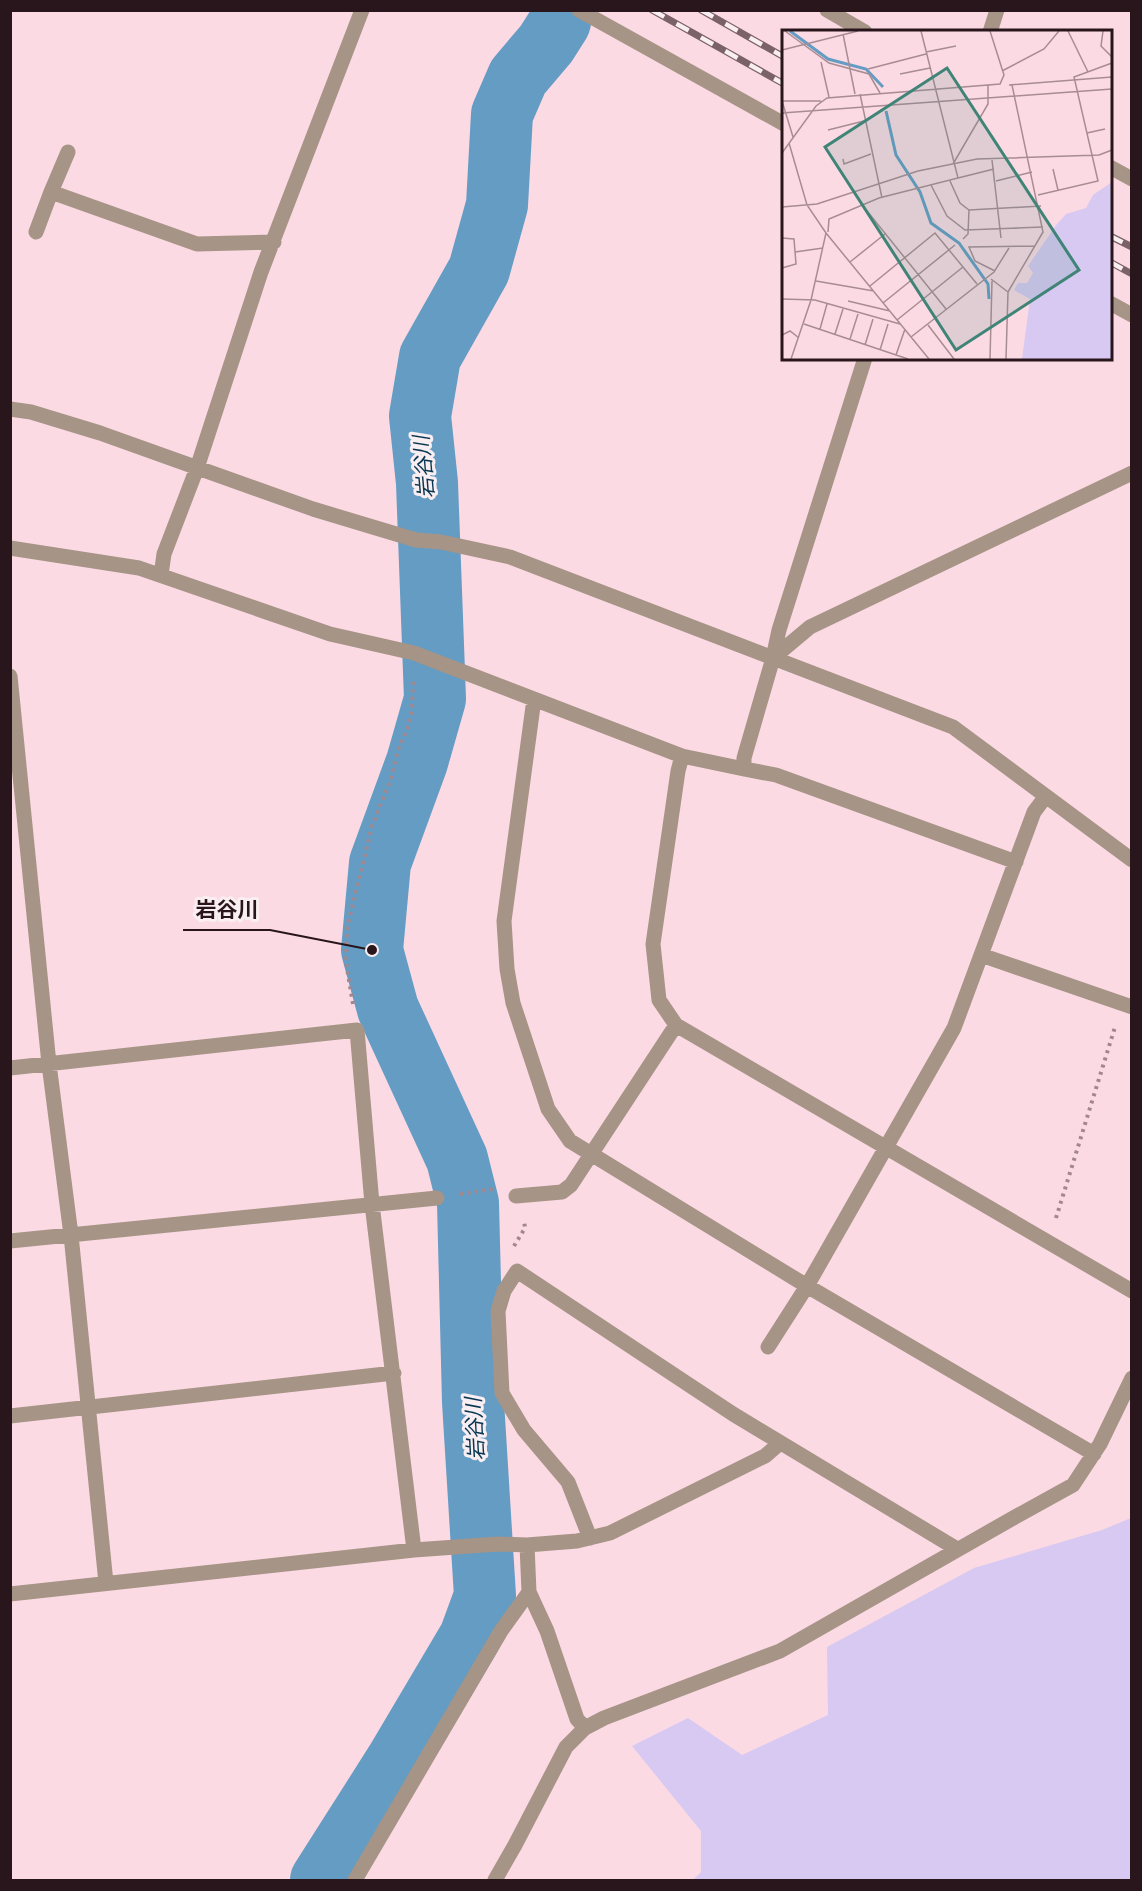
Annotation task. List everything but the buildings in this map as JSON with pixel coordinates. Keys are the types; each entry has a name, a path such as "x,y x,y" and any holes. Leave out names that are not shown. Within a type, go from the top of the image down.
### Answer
{"street":[{"path":"161,575 164,554 197,468 261,272 362,10"},
{"path":"579,10 782,123"},
{"path":"827,10 862,30"},
{"path":"991,30 997,10"},
{"path":"36,232 68,152"},
{"path":"1112,168 1131,179"},
{"path":"51,192 197,244 274,242"},
{"path":"1112,304 1131,315"},
{"path":"744,769 744,758 779,630 864,360"},
{"path":"10,409 31,412 100,433 313,509 416,540 441,542 510,557 953,727 1131,860"},
{"path":"773,657 810,627 1131,473"},
{"path":"10,548 139,568 330,634 418,654 682,756 776,774 1016,862"},
{"path":"10,676 27,827 49,1064 70,1235 106,1583"},
{"path":"534,699 504,921 507,969 513,1003 548,1109 570,1141 807,1286 1094,1454"},
{"path":"682,756 653,944 659,1000 676,1025 1131,1291"},
{"path":"768,1347 807,1286 954,1028 1034,812 1046,796"},
{"path":"10,828 27,827"},
{"path":"981,955 1127,1005"},
{"path":"516,1196 562,1192 571,1185 676,1025"},
{"path":"10,1068 357,1030 372,1204 414,1550"},
{"path":"10,1241 443,1197"},
{"path":"590,1538 568,1482 524,1430 502,1393 498,1311 504,1291 517,1271 780,1443 957,1549"},
{"path":"10,1416 394,1373"},
{"path":"495,1881 566,1747 585,1728 604,1718 780,1651 1073,1485 1094,1454 1131,1378"},
{"path":"10,1594 414,1550 498,1544 578,1542 609,1533 765,1456 780,1443"},
{"path":"527,1545 529,1592 547,1630 577,1719 585,1728"},
{"path":"355,1881 501,1631 529,1592"}],"path":[{"path":"357,1030 346,962 347,928 372,826 409,725 418,654"},
{"path":"1044,1240 1053,1227 1127,1005"},
{"path":"443,1197 492,1188"},
{"path":"510,1252 525,1228"}],"shaded area":[{"path":"1131,1518 1131,1880 693,1880 701,1872 701,1831 632,1746 688,1718 742,1755 828,1715 827,1647 974,1568 1102,1530"}],"waterway":[{"name":"岩谷川","path":"321,1880 396,1762 470,1637 485,1596 473,1402 468,1203 457,1159 388,1009 372,950 380,863 417,762 435,699 427,483 420,416 430,357 479,270 497,205 502,114 518,77 546,44 560,22"}],"railway":[{"path":"652,10 782,83"},
{"path":"701,10 782,56"},
{"path":"1112,237 1132,247"},
{"path":"1112,263 1132,274"}],"place":[{"name":"岩谷川","path":"372,950"}]}
